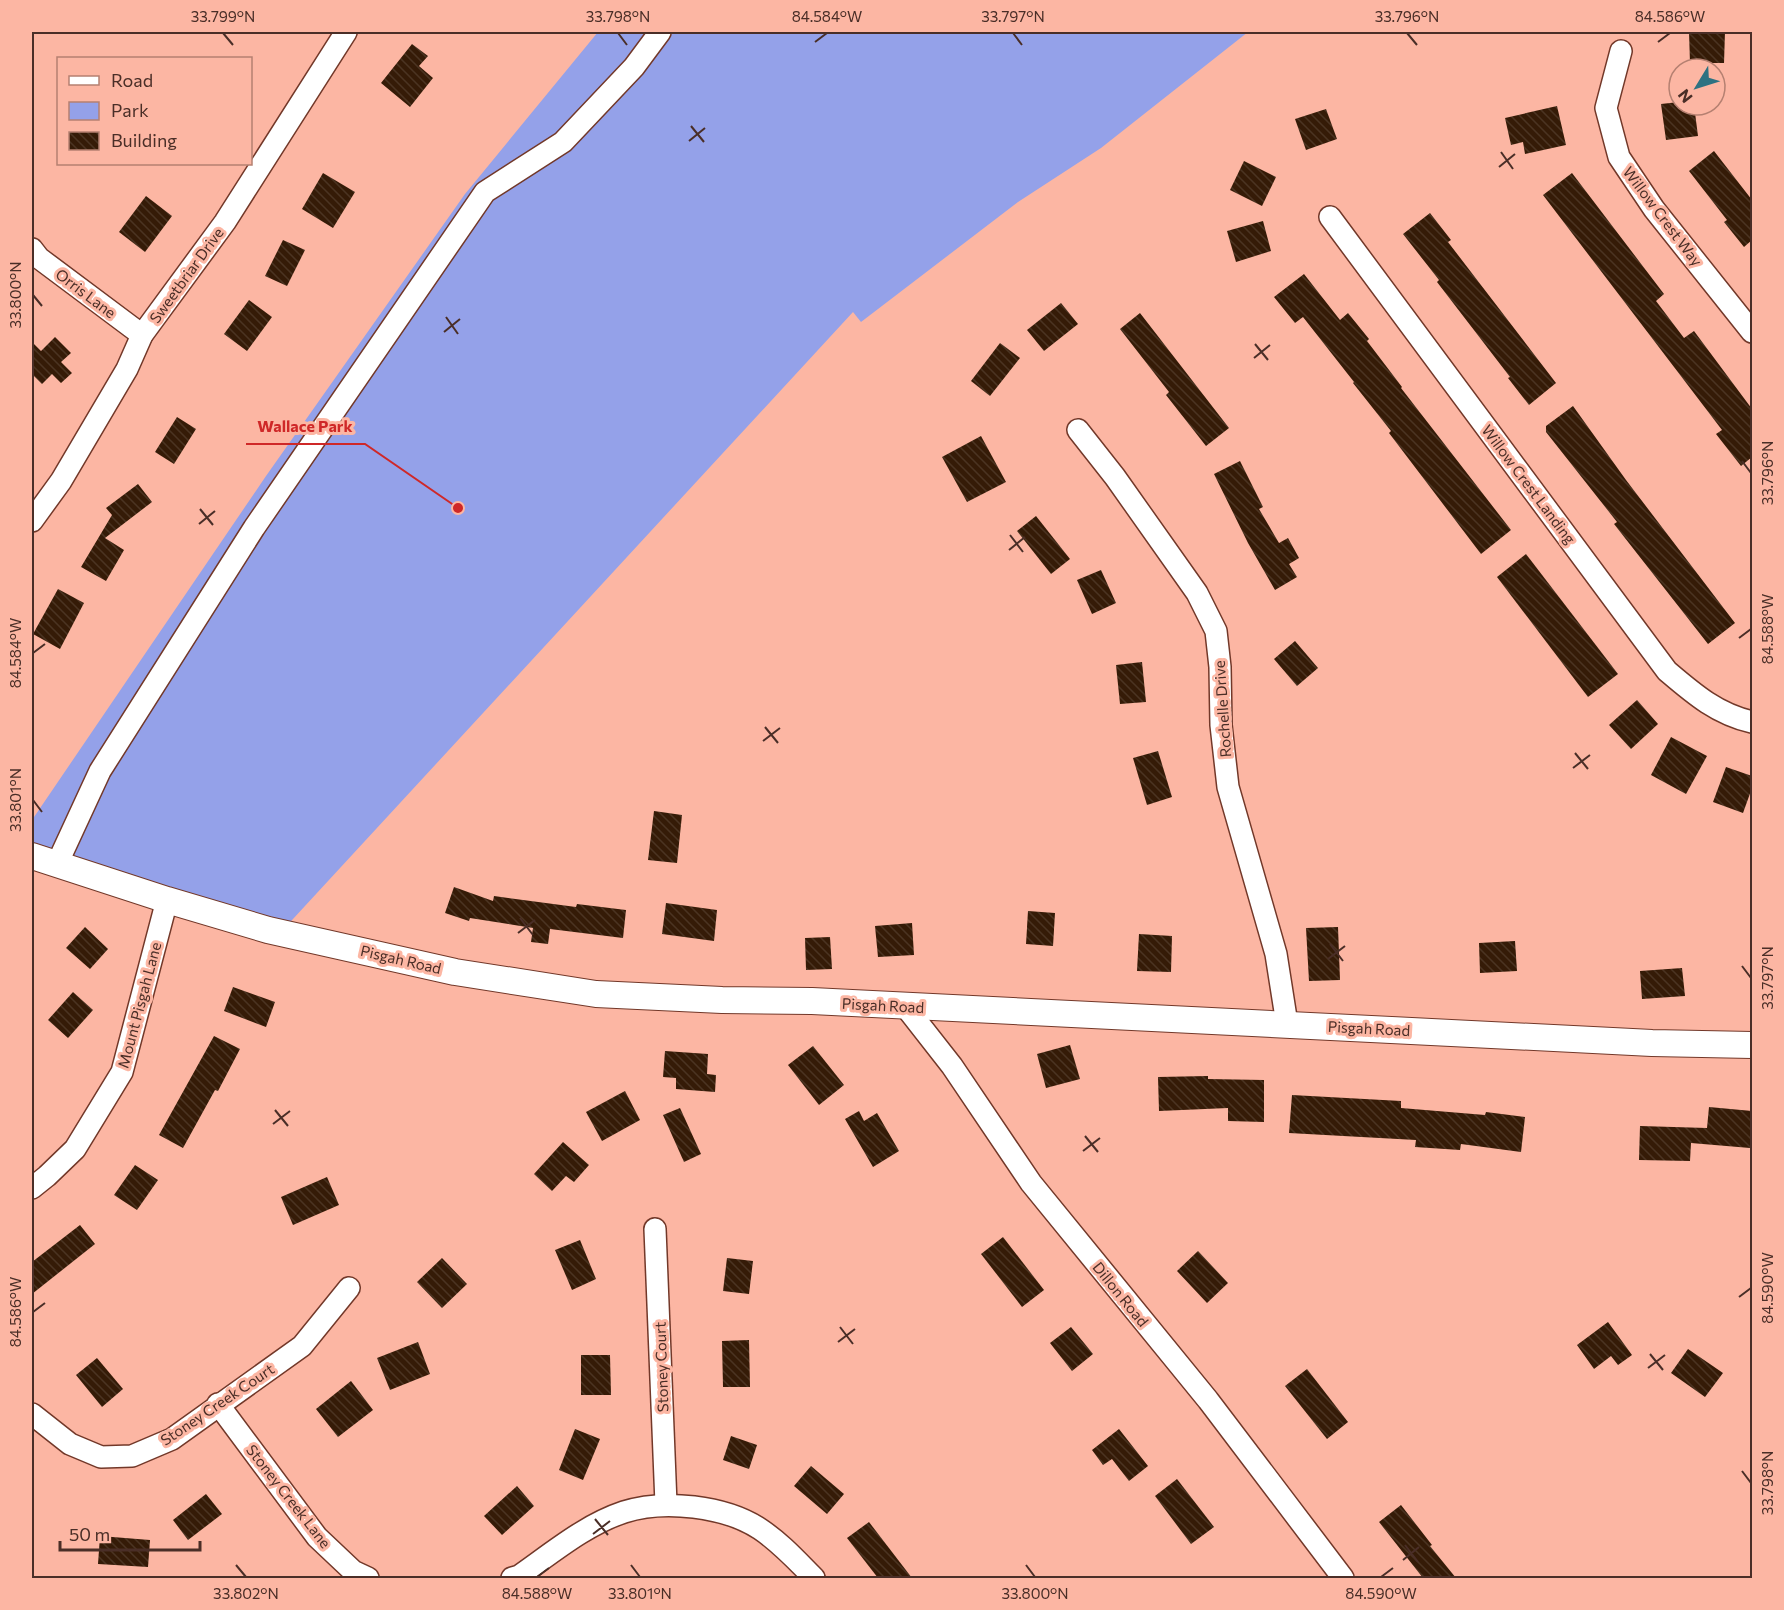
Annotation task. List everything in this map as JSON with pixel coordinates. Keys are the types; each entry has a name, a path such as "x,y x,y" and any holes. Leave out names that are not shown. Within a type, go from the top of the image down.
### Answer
{"street":[{"name":"Sweetbriar Drive","path":"32,521 61,481 127,369 142,335 225,222 346,32"},
{"path":"57,864 100,771 254,528 485,192 563,142 634,68 660,32"},
{"name":"Willow Crest Way","path":"1621,51 1606,108 1619,157 1654,209 1752,332"},
{"name":"Willow Crest Landing","path":"1330,217 1667,671 1701,701 1739,719 1752,722"},
{"name":"Orris Lane","path":"34,257 142,335"},
{"name":"Rochelle Drive","path":"1078,429 1184,574 1216,631 1220,667 1221,725 1228,787 1276,954 1287,1024"},
{"name":"Pisgah Road","path":"32,856 268,930 455,972 596,994 722,1000 812,1001 1652,1043 1752,1045"},
{"name":"Mount Pisgah Lane","path":"32,1188 75,1149 122,1072 167,900"},
{"name":"Dillon Road","path":"905,1006 952,1066 1031,1183 1208,1400 1343,1578"},
{"name":"Stoney Court","path":"655,1229 666,1504"},
{"name":"Stoney Creek Court","path":"32,1414 70,1444 101,1457 132,1456 172,1438 302,1346 349,1288"},
{"name":"Stoney Creek Lane","path":"218,1404 317,1537 353,1571 368,1578"},
{"path":"512,1578 519,1576 586,1530 624,1512 666,1504 724,1512 759,1528 791,1554 814,1578"}],"green space":[{"path":"598,32 1248,32 1101,148 1018,202 861,322 853,312 281,932 32,855 32,820 266,476 465,194"}],"building":[{"path":"1689,32 1725,32 1724,57 1690,57"},
{"path":"412,44 428,56 419,66 433,78 410,107 381,83"},
{"path":"1667,103 1667,117 1696,117 1698,136 1666,140 1661,104"},
{"path":"1557,106 1566,145 1525,154 1523,142 1511,145 1505,118"},
{"path":"1326,109 1337,139 1306,150 1295,119"},
{"path":"1714,151 1752,200 1752,240 1744,247 1724,222 1727,220 1689,171"},
{"path":"1244,161 1276,177 1262,206 1230,190"},
{"path":"323,173 355,192 333,228 302,209"},
{"path":"1572,173 1664,294 1656,301 1684,338 1694,331 1752,409 1752,457 1741,466 1716,434 1722,430 1543,195"},
{"path":"146,196 172,216 145,252 119,232"},
{"path":"1430,213 1451,240 1448,242 1556,383 1529,405 1403,234"},
{"path":"1263,221 1271,251 1236,262 1227,231"},
{"path":"283,240 305,250 287,286 265,276"},
{"path":"1304,274 1340,320 1348,313 1369,339 1367,341 1401,388 1511,530 1481,554 1389,433 1391,431 1303,317 1295,323 1274,297"},
{"path":"249,300 272,317 247,351 224,334"},
{"path":"1061,303 1078,324 1044,351 1027,330"},
{"path":"1140,313 1229,428 1206,446 1166,395 1169,392 1120,329"},
{"path":"55,337 71,353 61,362 72,373 61,383 52,374 42,384 32,374 32,342 41,351"},
{"path":"1000,343 1020,358 990,396 971,381"},
{"path":"1573,406 1735,623 1708,644 1614,524 1617,522 1546,432 1546,426"},
{"path":"177,417 196,429 174,464 155,452"},
{"path":"981,436 1006,482 967,502 942,457"},
{"path":"1240,461 1263,507 1259,509 1279,543 1288,538 1299,558 1289,564 1297,577 1275,590 1248,543 1214,474"},
{"path":"138,484 152,502 105,538 124,550 106,581 81,567 112,515 106,508"},
{"path":"1036,516 1070,559 1051,574 1017,531"},
{"path":"1526,554 1618,674 1588,697 1497,577"},
{"path":"1101,570 1116,603 1092,614 1077,580"},
{"path":"58,589 84,603 60,649 33,634"},
{"path":"1295,641 1318,668 1297,686 1274,659"},
{"path":"1142,662 1146,702 1120,704 1116,665"},
{"path":"1637,700 1658,724 1631,749 1609,725"},
{"path":"1671,737 1707,756 1686,794 1651,775"},
{"path":"1158,751 1172,797 1147,805 1133,758"},
{"path":"1726,767 1752,776 1752,788 1743,813 1713,802"},
{"path":"654,811 682,815 677,863 648,860"},
{"path":"454,887 493,901 494,896 576,907 577,904 626,910 623,938 550,929 548,944 531,942 533,928 470,918 469,921 445,913"},
{"path":"666,903 717,910 714,941 662,934"},
{"path":"1028,911 1055,913 1053,946 1026,944"},
{"path":"912,923 914,955 878,957 875,926"},
{"path":"85,927 108,949 90,969 66,948"},
{"path":"1338,927 1340,980 1309,981 1306,928"},
{"path":"1139,934 1172,936 1171,972 1137,971"},
{"path":"830,937 832,969 806,970 805,938"},
{"path":"1515,941 1517,971 1480,973 1479,943"},
{"path":"1682,968 1685,996 1642,999 1640,971"},
{"path":"233,987 275,1002 266,1027 224,1011"},
{"path":"73,992 93,1010 68,1038 48,1020"},
{"path":"214,1036 240,1049 218,1091 215,1090 183,1148 159,1135"},
{"path":"1070,1045 1080,1079 1046,1088 1037,1054"},
{"path":"813,1046 844,1085 819,1105 788,1065"},
{"path":"665,1051 708,1054 707,1074 716,1075 715,1092 676,1089 676,1078 663,1077"},
{"path":"1208,1076 1208,1079 1264,1080 1264,1122 1228,1121 1228,1108 1159,1111 1158,1077"},
{"path":"625,1091 640,1120 602,1141 586,1112"},
{"path":"1292,1095 1401,1101 1401,1108 1485,1115 1486,1112 1525,1117 1521,1152 1461,1144 1460,1150 1415,1147 1416,1140 1289,1133"},
{"path":"1709,1107 1752,1111 1750,1148 1691,1143 1690,1161 1639,1160 1640,1126 1707,1128"},
{"path":"680,1108 701,1154 684,1162 663,1115"},
{"path":"859,1111 864,1121 877,1113 899,1151 873,1167 845,1119"},
{"path":"563,1142 589,1165 574,1182 566,1176 552,1191 534,1174"},
{"path":"135,1165 158,1180 137,1210 114,1195"},
{"path":"327,1177 339,1205 293,1225 281,1197"},
{"path":"80,1225 95,1244 32,1294 32,1262"},
{"path":"1003,1237 1044,1290 1022,1307 981,1254"},
{"path":"580,1240 596,1279 572,1290 555,1250"},
{"path":"1198,1251 1228,1283 1207,1303 1177,1271"},
{"path":"442,1258 467,1284 442,1308 417,1282"},
{"path":"727,1258 753,1261 749,1294 723,1291"},
{"path":"1608,1322 1632,1355 1618,1365 1611,1356 1594,1369 1577,1345"},
{"path":"1071,1327 1093,1354 1072,1371 1050,1343"},
{"path":"749,1340 750,1387 723,1387 722,1341"},
{"path":"418,1342 430,1374 390,1390 377,1358"},
{"path":"1688,1349 1723,1373 1705,1397 1671,1373"},
{"path":"581,1355 610,1355 611,1395 581,1395"},
{"path":"97,1358 123,1389 102,1407 76,1375"},
{"path":"1307,1369 1348,1422 1327,1439 1285,1386"},
{"path":"351,1381 373,1410 338,1437 316,1409"},
{"path":"575,1429 600,1439 583,1480 559,1470"},
{"path":"1119,1429 1148,1466 1129,1481 1112,1459 1103,1465 1092,1450"},
{"path":"731,1436 757,1445 749,1469 723,1460"},
{"path":"811,1466 844,1494 827,1514 794,1486"},
{"path":"1177,1479 1214,1527 1191,1544 1155,1496"},
{"path":"517,1486 534,1506 502,1535 484,1516"},
{"path":"206,1494 222,1514 188,1540 173,1520"},
{"path":"1401,1505 1456,1578 1423,1578 1379,1522"},
{"path":"869,1522 912,1578 878,1578 847,1538"},
{"path":"100,1536 150,1540 148,1567 98,1564"}],"place":[{"name":"Wallace Park","path":"458,508"}]}
